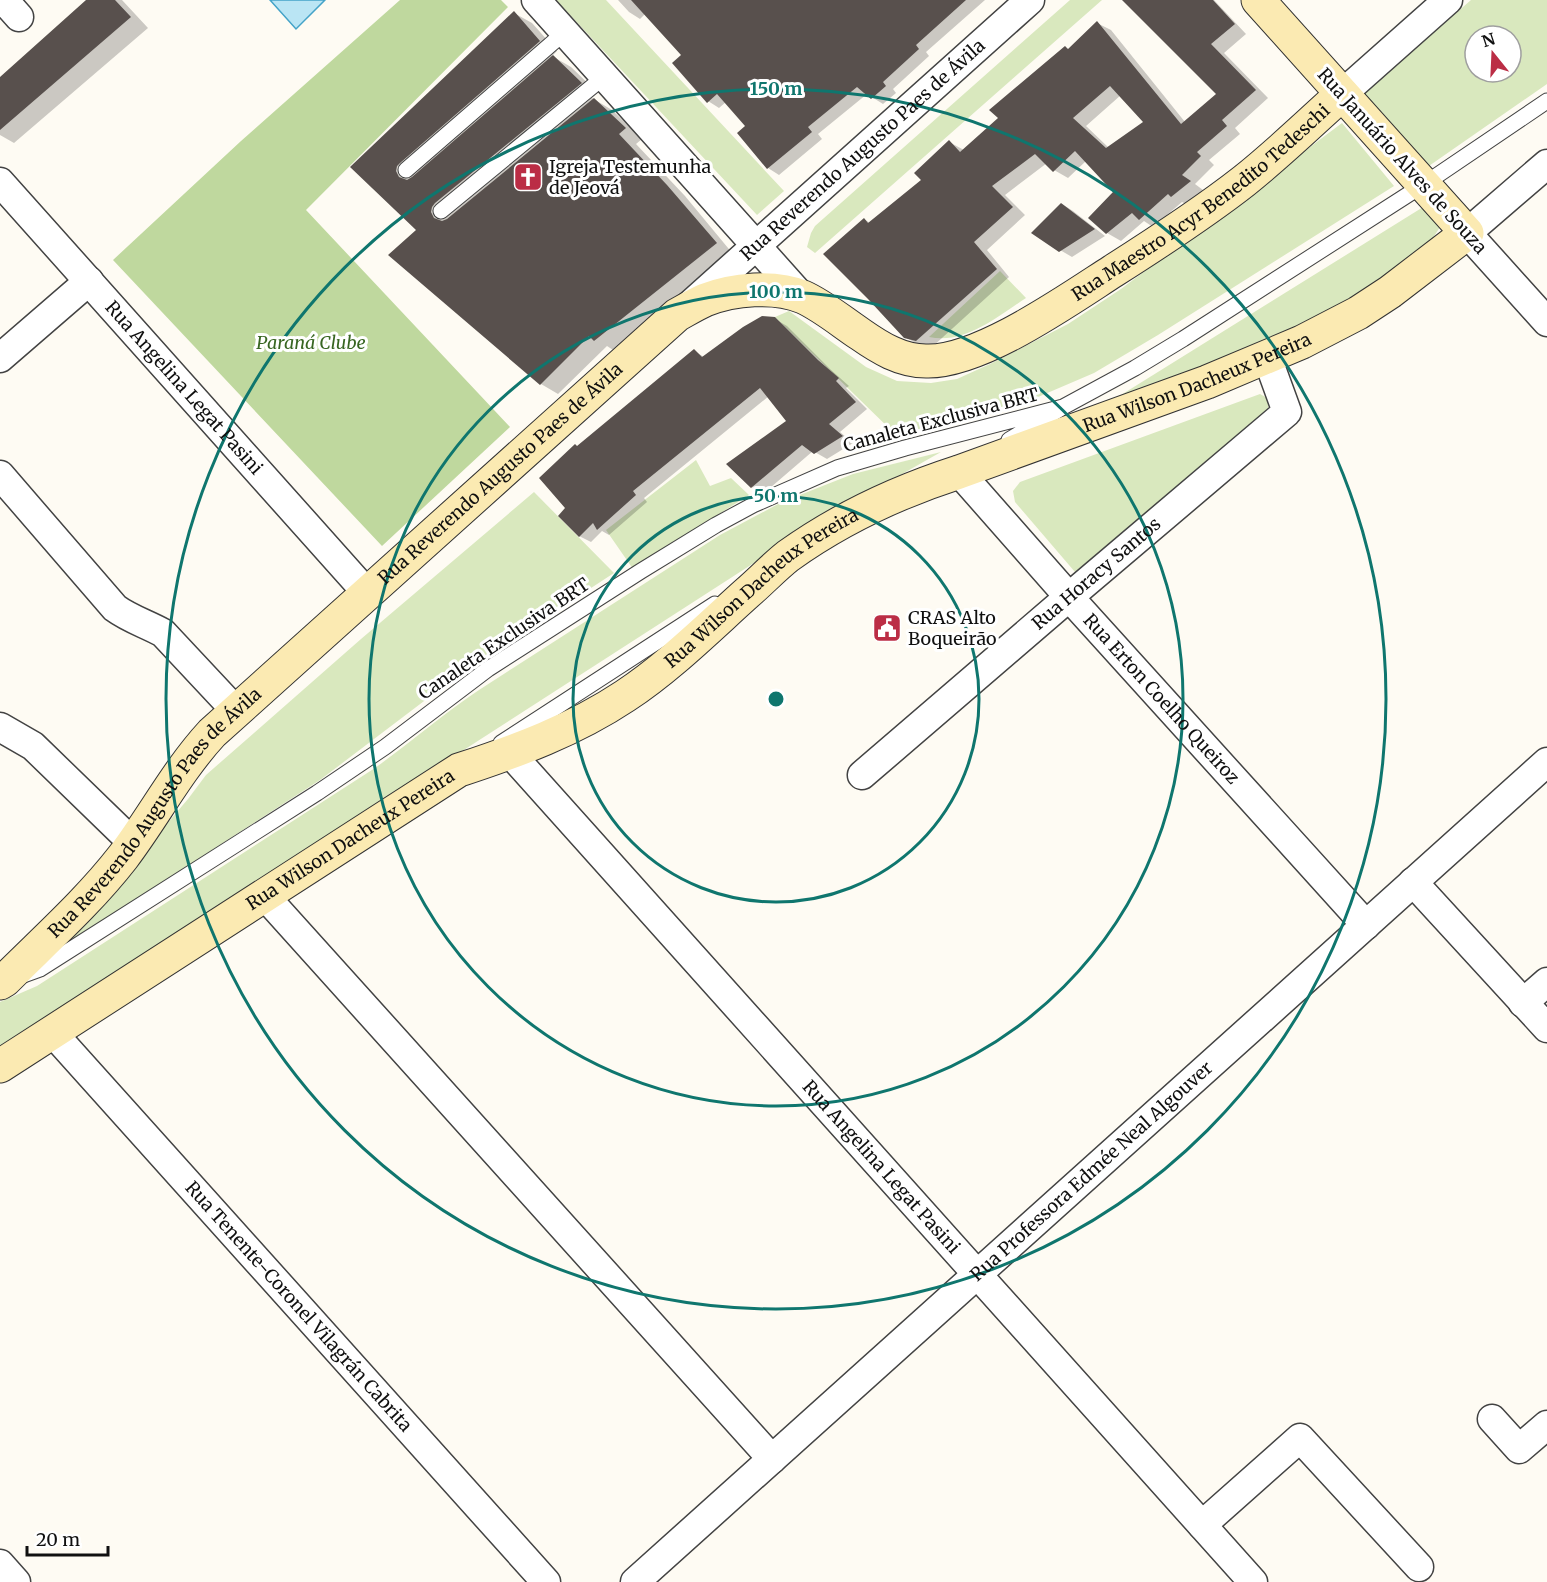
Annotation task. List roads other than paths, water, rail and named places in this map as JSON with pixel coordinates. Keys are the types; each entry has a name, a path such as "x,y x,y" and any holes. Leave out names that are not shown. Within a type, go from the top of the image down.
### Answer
{"main road":[{"name":"Rua Januário Alves de Souza","path":"1258,0 1467,233"},
{"name":"Rua Maestro Acyr Benedito Tedeschi","path":"802,297 881,348 901,357 926,361 947,359 972,352 1067,300 1185,225 1245,180 1342,94"},
{"name":"Rua Wilson Dacheux Pereira","path":"0,1065 459,771 510,753 594,715 626,695 693,642 787,557 833,527 872,505 918,485 1208,382 1333,327 1390,292 1467,233"},
{"path":"677,315 704,301 744,290 771,290 802,297"},
{"name":"Rua Reverendo Augusto Paes de Ávila","path":"2,979 75,911 100,884 133,843 198,748 367,592 677,315"}],"street":[{"path":"536,0 802,297"},
{"name":"Rua Reverendo Augusto Paes de Ávila","path":"677,315 1030,0"},
{"name":"Rua Maestro Acyr Benedito Tedeschi","path":"1342,94 1448,0"},
{"name":"Rua Wilson Dacheux Pereira","path":"1467,233 1547,164"},
{"name":"Rua Angelina Legat Pasini","path":"0,182 367,592"},
{"name":"Rua Januário Alves de Souza","path":"1467,233 1547,322"},
{"path":"0,358 89,281"},
{"name":"Rua Horacy Santos","path":"862,774 1287,412 1267,357"},
{"name":"Rua Erton Coelho Queiroz","path":"959,472 1068,597 1366,925"},
{"path":"0,475 115,608 163,633 236,711"},
{"path":"0,727 33,746 133,843"},
{"name":"Rua Angelina Legat Pasini","path":"510,753 1253,1582"},
{"name":"Rua Professora Edmée Neal Algouver","path":"635,1582 1547,762"},
{"path":"1413,882 1547,1028"},
{"path":"264,895 772,1459"},
{"path":"1523,1003 1547,982"},
{"name":"Rua Tenente-Coronel Vilagrán Cabrita","path":"52,1032 546,1582"},
{"path":"1492,1419 1519,1449 1547,1425"},
{"path":"1202,1525 1300,1438 1419,1567"},
{"path":"0,1564 16,1582"}],"lane":[{"path":"406,170 565,32"},
{"path":"441,211 605,76"},
{"name":"Canaleta Exclusiva BRT","path":"959,472 1063,407 1174,345 1547,101"},
{"name":"Canaleta Exclusiva BRT","path":"2,979 40,969 325,788 385,747 474,679 558,624 694,538 753,505 837,468 1063,407"},
{"path":"459,771 787,557"}],"water":[{"path":"270,0 325,0 296,29"}],"place":[{"name":"Igreja Testemunha de Jeová","path":"528,177"},
{"name":"CRAS Alto Boqueirão","path":"887,628"}],"park label":[{"name":"Paraná Clube","path":"311,343"}]}
